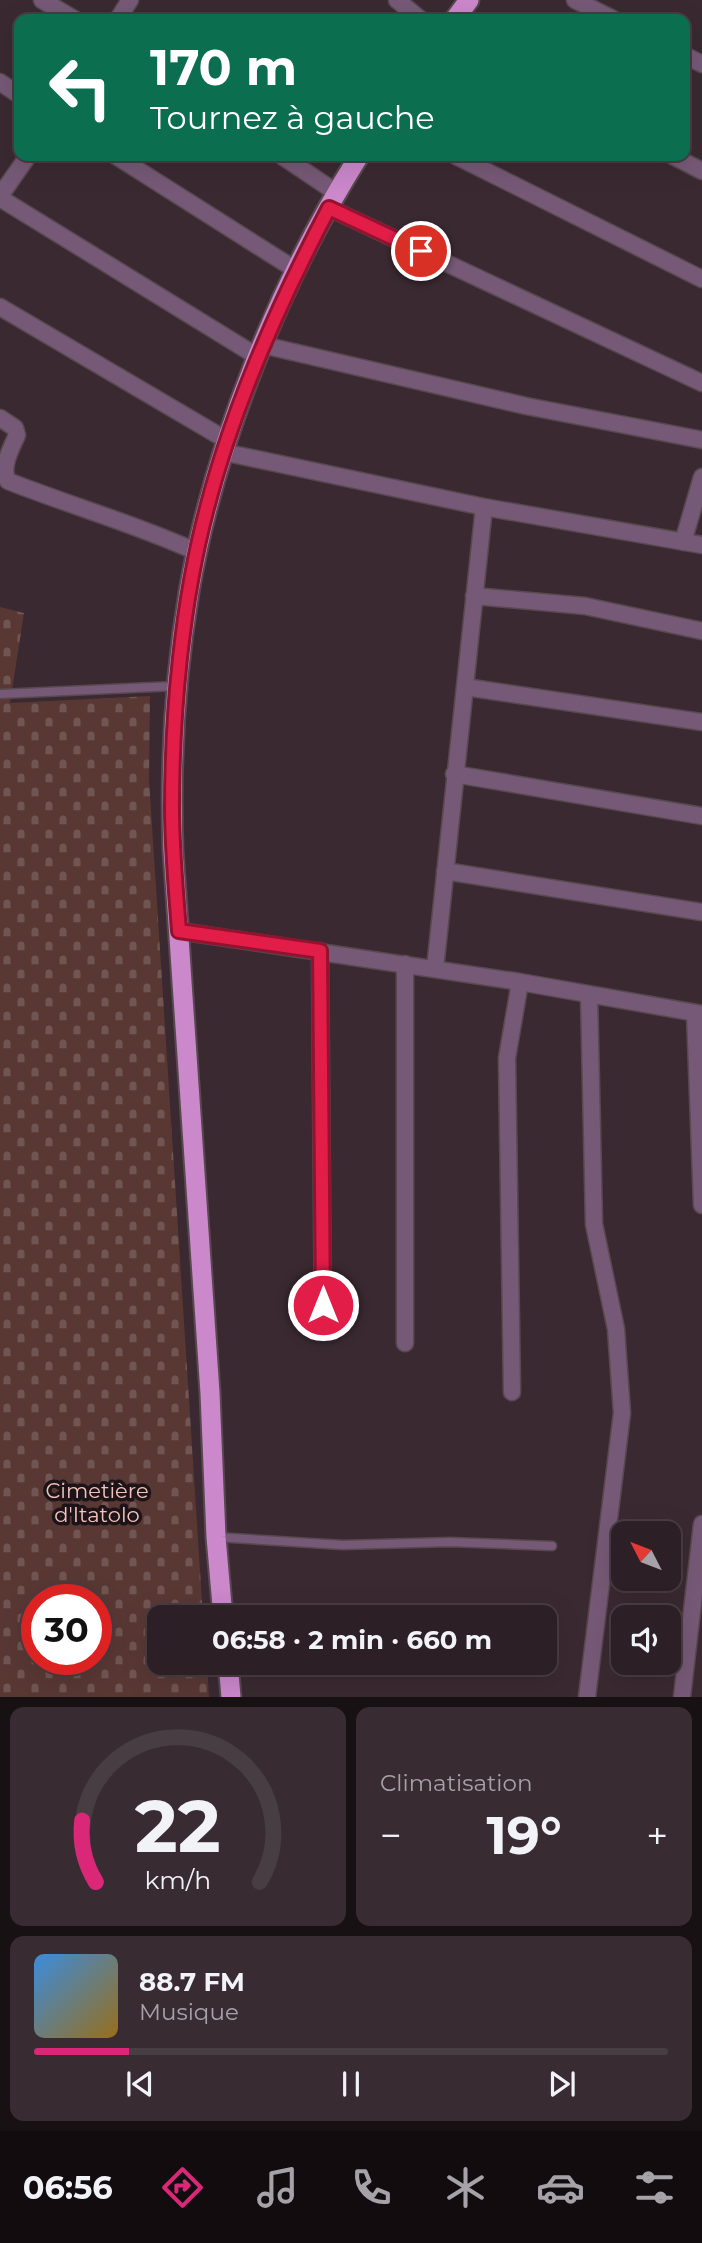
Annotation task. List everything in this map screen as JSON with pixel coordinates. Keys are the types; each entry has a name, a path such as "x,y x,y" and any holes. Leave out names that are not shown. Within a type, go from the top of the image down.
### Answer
{"highway":[{"path":"222,1605 173,850 174,728 184,630 197,552 226,446 260,351 296,270 356,161"},
{"path":"229,1675 231,1697"}],"street":[{"path":"42,0 66,14"},
{"path":"397,0 414,14"},
{"path":"575,0 603,14"},
{"path":"25,161 0,197 260,351 702,440"},
{"path":"124,161 296,270"},
{"path":"288,161 333,200 702,383"},
{"path":"466,161 702,279"},
{"path":"683,161 702,171"},
{"path":"0,307 226,446 484,507 702,545"},
{"path":"0,418 15,428 17,435 3,467 4,477 8,481 169,539 197,552"},
{"path":"682,542 702,477"},
{"path":"435,969 484,507"},
{"path":"474,596 585,606 702,631"},
{"path":"465,687 702,722"},
{"path":"454,774 702,816"},
{"path":"445,871 702,912"},
{"path":"179,931 520,982 698,1013 702,1205"},
{"path":"320,951 323,1332"},
{"path":"405,964 405,1343"},
{"path":"512,1392 507,1058 520,982"},
{"path":"587,1697 622,1413 616,1329 594,1224 589,994"},
{"path":"682,1697 702,1524"}],"lane":[{"path":"0,694 179,686"},
{"path":"216,1537 343,1545 450,1542 552,1546"}],"green space":[{"name":"Cimetière d'Itatolo","path":"0,607 24,613 10,703 150,696 149,779 202,1605 147,1605 147,1675 208,1675 209,1697 0,1697"}],"route":[{"path":"323,1305 320,951 179,931 173,850 174,728 189,591 207,508 223,452 258,357 296,270 329,208 421,251"}]}
